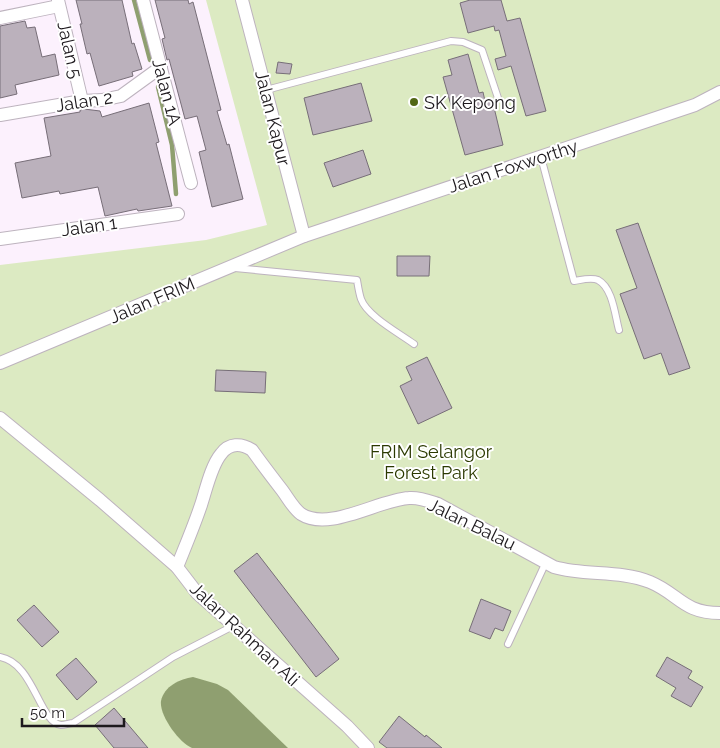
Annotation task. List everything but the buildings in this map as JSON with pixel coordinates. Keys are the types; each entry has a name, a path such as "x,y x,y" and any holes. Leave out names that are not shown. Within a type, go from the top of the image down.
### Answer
{"street":[{"name":"Jalan 1A","path":"143,0 191,183"},
{"name":"Jalan Kapur","path":"242,0 304,236"},
{"path":"0,18 59,3"},
{"name":"Jalan 5","path":"59,3 82,101"},
{"name":"Jalan 2","path":"0,115 121,96 161,67"},
{"name":"Jalan Foxworthy","path":"304,236 695,105 720,92"},
{"name":"Jalan 1","path":"0,239 178,214"},
{"name":"Jalan FRIM","path":"0,363 304,236"},
{"name":"Jalan Rahman Ali","path":"0,418 100,500 177,567 197,593 347,726 368,748"},
{"name":"Jalan Balau","path":"177,567 220,454 239,444 252,450 296,510 310,518 332,518 398,499 412,497 438,504 546,562 566,570 636,578 651,583 697,611 720,613"}],"lane":[{"path":"266,90 451,41 463,42 482,50 498,98"},
{"path":"541,157 574,281 597,280 604,286 608,292 619,330"},
{"path":"229,268 357,280 361,300 374,316 414,344"},
{"path":"508,644 546,562"},
{"path":"0,657 8,658 19,667 28,678 48,715 54,722 62,725 73,723 173,657 233,626"}],"green space":[{"name":"FRIM Selangor Forest Park","path":"206,0 720,0 720,748 0,748 0,265 206,240 267,225"}],"shaded area":[{"path":"193,677 217,684 228,690 288,748 192,748 181,741 163,714 161,701 165,691 173,684"}],"waterway":[{"path":"134,0 150,60"},
{"path":"158,87 172,145 176,194"}],"place":[{"name":"SK Kepong","path":"414,102"}]}
